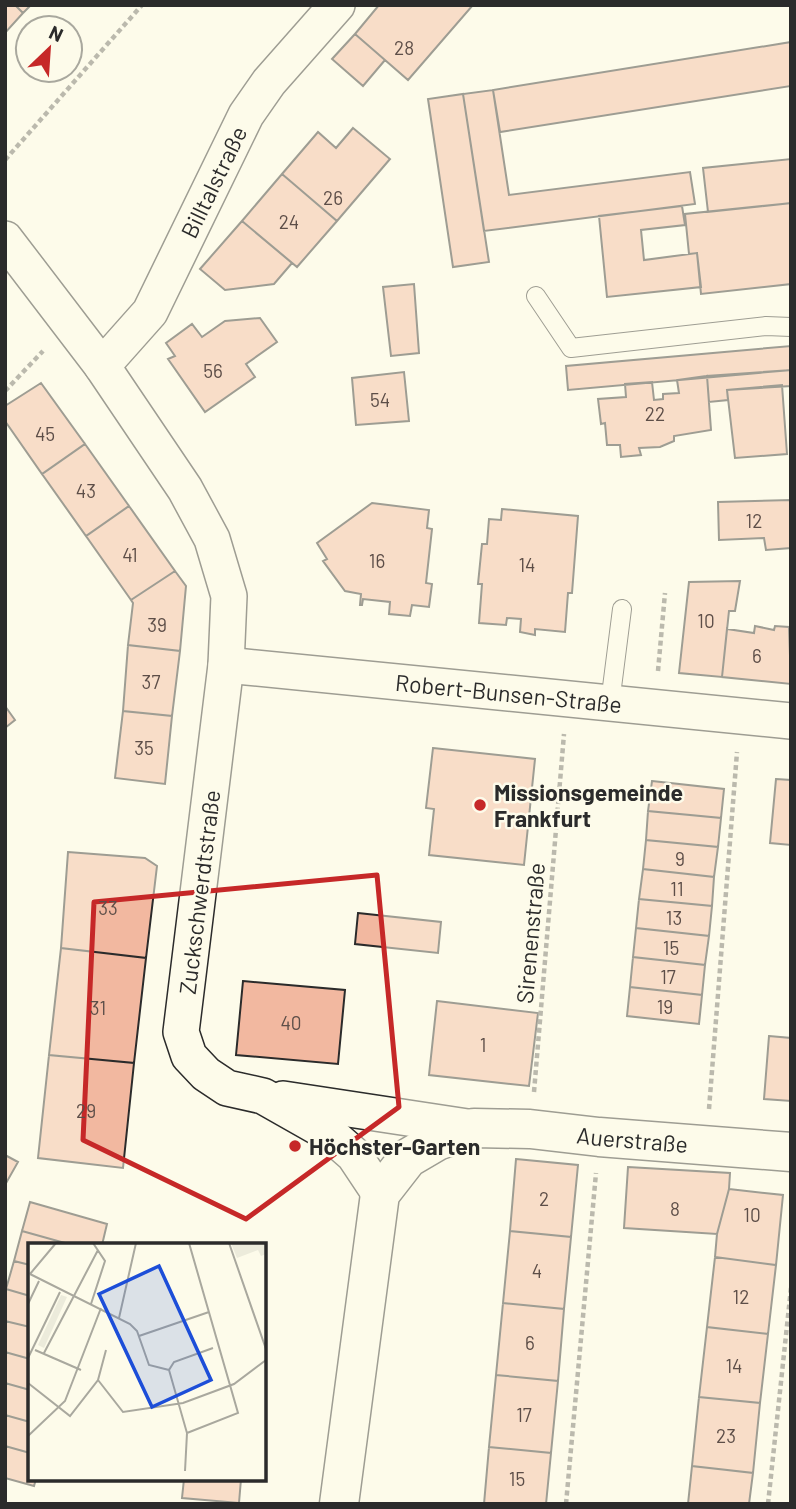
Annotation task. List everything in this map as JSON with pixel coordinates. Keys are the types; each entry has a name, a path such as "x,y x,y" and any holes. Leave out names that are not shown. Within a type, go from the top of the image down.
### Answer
{"main road":[{"name":"Auerstraße","path":"380,1194 408,1158 437,1141 474,1128 530,1129 791,1152"},
{"path":"339,1504 380,1194"}],"street":[{"name":"Billtalstraße","path":"102,366 150,312 246,115 268,82 337,5"},
{"name":"Zuckschwerdtstraße","path":"5,239 102,366 185,489 212,539 229,596 226,665 181,1032 189,1056 206,1074 227,1088 263,1096 330,1134 354,1156 380,1194"},
{"name":"Robert-Bunsen-Straße","path":"226,665 791,721"},
{"name":"Auerstraße","path":"263,1096 474,1128"}],"lane":[{"path":"536,296 571,348 766,326 791,327"},
{"path":"610,703 622,609"}],"path":[{"path":"5,160 142,5"},
{"path":"5,391 70,324"},
{"path":"654,707 665,593"},
{"name":"Sirenenstraße","path":"530,1129 567,699"},
{"path":"707,1145 740,716"},
{"path":"565,1504 599,1137"},
{"path":"768,1504 791,1288"}],"highlighted area":[{"path":"377,875 399,1107 246,1219 83,1140 94,902"}],"building":[{"path":"5,5 15,5 23,13 14,14 14,23 5,33"},
{"path":"15,5 31,5 23,13"},
{"path":"379,5 473,5 408,80 355,34"},
{"path":"355,34 385,60 363,86 332,59"},
{"path":"791,42 791,86 500,132 493,90"},
{"path":"493,90 509,195 690,172 695,204 484,231 463,94"},
{"path":"463,94 489,262 453,267 428,99"},
{"path":"353,128 390,159 337,221 282,174 318,132 336,148"},
{"path":"791,159 791,203 708,212 703,168"},
{"path":"282,174 337,221 297,267 242,221"},
{"path":"791,203 791,284 701,294 697,253 689,254 685,214"},
{"path":"682,206 685,225 641,230 644,260 697,253 701,287 607,297 599,216"},
{"path":"242,221 292,263 274,284 225,290 200,269"},
{"path":"414,284 419,353 391,356 383,287"},
{"path":"260,318 277,342 246,364 255,377 205,412 168,359 175,356 166,343 192,324 202,337 225,321"},
{"path":"791,346 791,370 568,390 566,366"},
{"path":"791,370 791,386 727,390 728,400 709,402 707,376"},
{"path":"404,372 409,421 356,425 352,378"},
{"path":"707,376 711,430 674,436 674,441 660,447 639,448 641,455 621,457 620,445 607,445 605,423 601,424 598,399 626,397 625,384 652,382 654,400 663,399 663,394 679,393 677,380"},
{"path":"41,383 85,444 42,474 5,421 5,406"},
{"path":"782,385 787,454 735,458 727,390"},
{"path":"85,444 129,506 86,536 42,474"},
{"path":"791,500 791,548 766,550 764,538 719,540 718,502"},
{"path":"372,503 429,510 427,528 432,529 426,583 432,584 429,607 412,605 410,616 389,614 390,602 363,599 360,605 361,594 345,591 323,561 327,559 317,543"},
{"path":"129,506 175,571 131,600 86,536"},
{"path":"502,509 578,516 572,593 568,593 565,632 535,629 535,635 520,632 521,619 507,618 506,625 479,623 482,584 478,584 482,544 487,544 489,519 501,520"},
{"path":"175,571 186,586 180,651 128,645 133,603 131,600"},
{"path":"740,581 735,611 729,611 722,677 679,673 689,582"},
{"path":"755,626 774,630 775,626 789,627 791,684 722,677 727,629 754,633"},
{"path":"128,645 180,651 172,716 123,711"},
{"path":"5,706 15,720 5,728"},
{"path":"123,711 172,716 165,784 115,778"},
{"path":"433,748 535,759 524,865 429,855 434,809 426,808"},
{"path":"776,779 791,780 791,845 770,843"},
{"path":"652,781 724,789 721,818 648,811"},
{"path":"648,811 721,818 718,847 646,840"},
{"path":"646,840 718,847 714,877 643,869"},
{"path":"68,852 145,858 157,866 146,958 61,948"},
{"path":"643,869 714,877 712,906 639,899"},
{"path":"639,899 712,906 709,936 636,928"},
{"path":"358,913 441,922 438,953 355,944"},
{"path":"636,928 709,936 705,965 633,957"},
{"path":"61,948 146,958 134,1063 49,1055"},
{"path":"633,957 705,965 702,995 630,987"},
{"path":"243,981 345,990 338,1064 236,1055"},
{"path":"630,987 702,995 699,1024 627,1016"},
{"path":"437,1001 538,1013 529,1086 429,1075"},
{"path":"769,1036 791,1038 791,1101 764,1099"},
{"path":"49,1055 134,1063 123,1168 38,1158"},
{"path":"5,1155 18,1162 5,1185"},
{"path":"516,1159 578,1165 571,1237 510,1231"},
{"path":"628,1167 730,1173 729,1189 717,1234 624,1228"},
{"path":"729,1189 783,1195 776,1265 715,1257 717,1234"},
{"path":"30,1202 107,1224 102,1243 65,1243 22,1231"},
{"path":"22,1231 65,1243 28,1243 28,1264 14,1261"},
{"path":"510,1231 571,1237 564,1309 503,1303"},
{"path":"715,1257 776,1265 768,1334 707,1327"},
{"path":"14,1261 28,1264 28,1295 6,1289"},
{"path":"6,1289 28,1295 28,1327 5,1321"},
{"path":"503,1303 564,1309 558,1381 496,1375"},
{"path":"5,1321 28,1327 28,1358 5,1352"},
{"path":"707,1327 768,1334 760,1403 699,1397"},
{"path":"5,1352 28,1358 28,1389 5,1383"},
{"path":"496,1375 558,1381 551,1453 489,1447"},
{"path":"5,1383 28,1389 28,1421 5,1415"},
{"path":"699,1397 760,1403 753,1473 692,1466"},
{"path":"5,1415 28,1421 28,1452 5,1446"},
{"path":"5,1446 28,1452 28,1481 35,1481 34,1486 5,1478"},
{"path":"489,1447 551,1453 546,1504 484,1504"},
{"path":"692,1466 753,1473 749,1504 688,1504"},
{"path":"184,1481 241,1481 239,1503 182,1498"}],"place":[{"name":"Missionsgemeinde Frankfurt","path":"480,805"},
{"name":"Höchster-Garten","path":"295,1146"}]}
